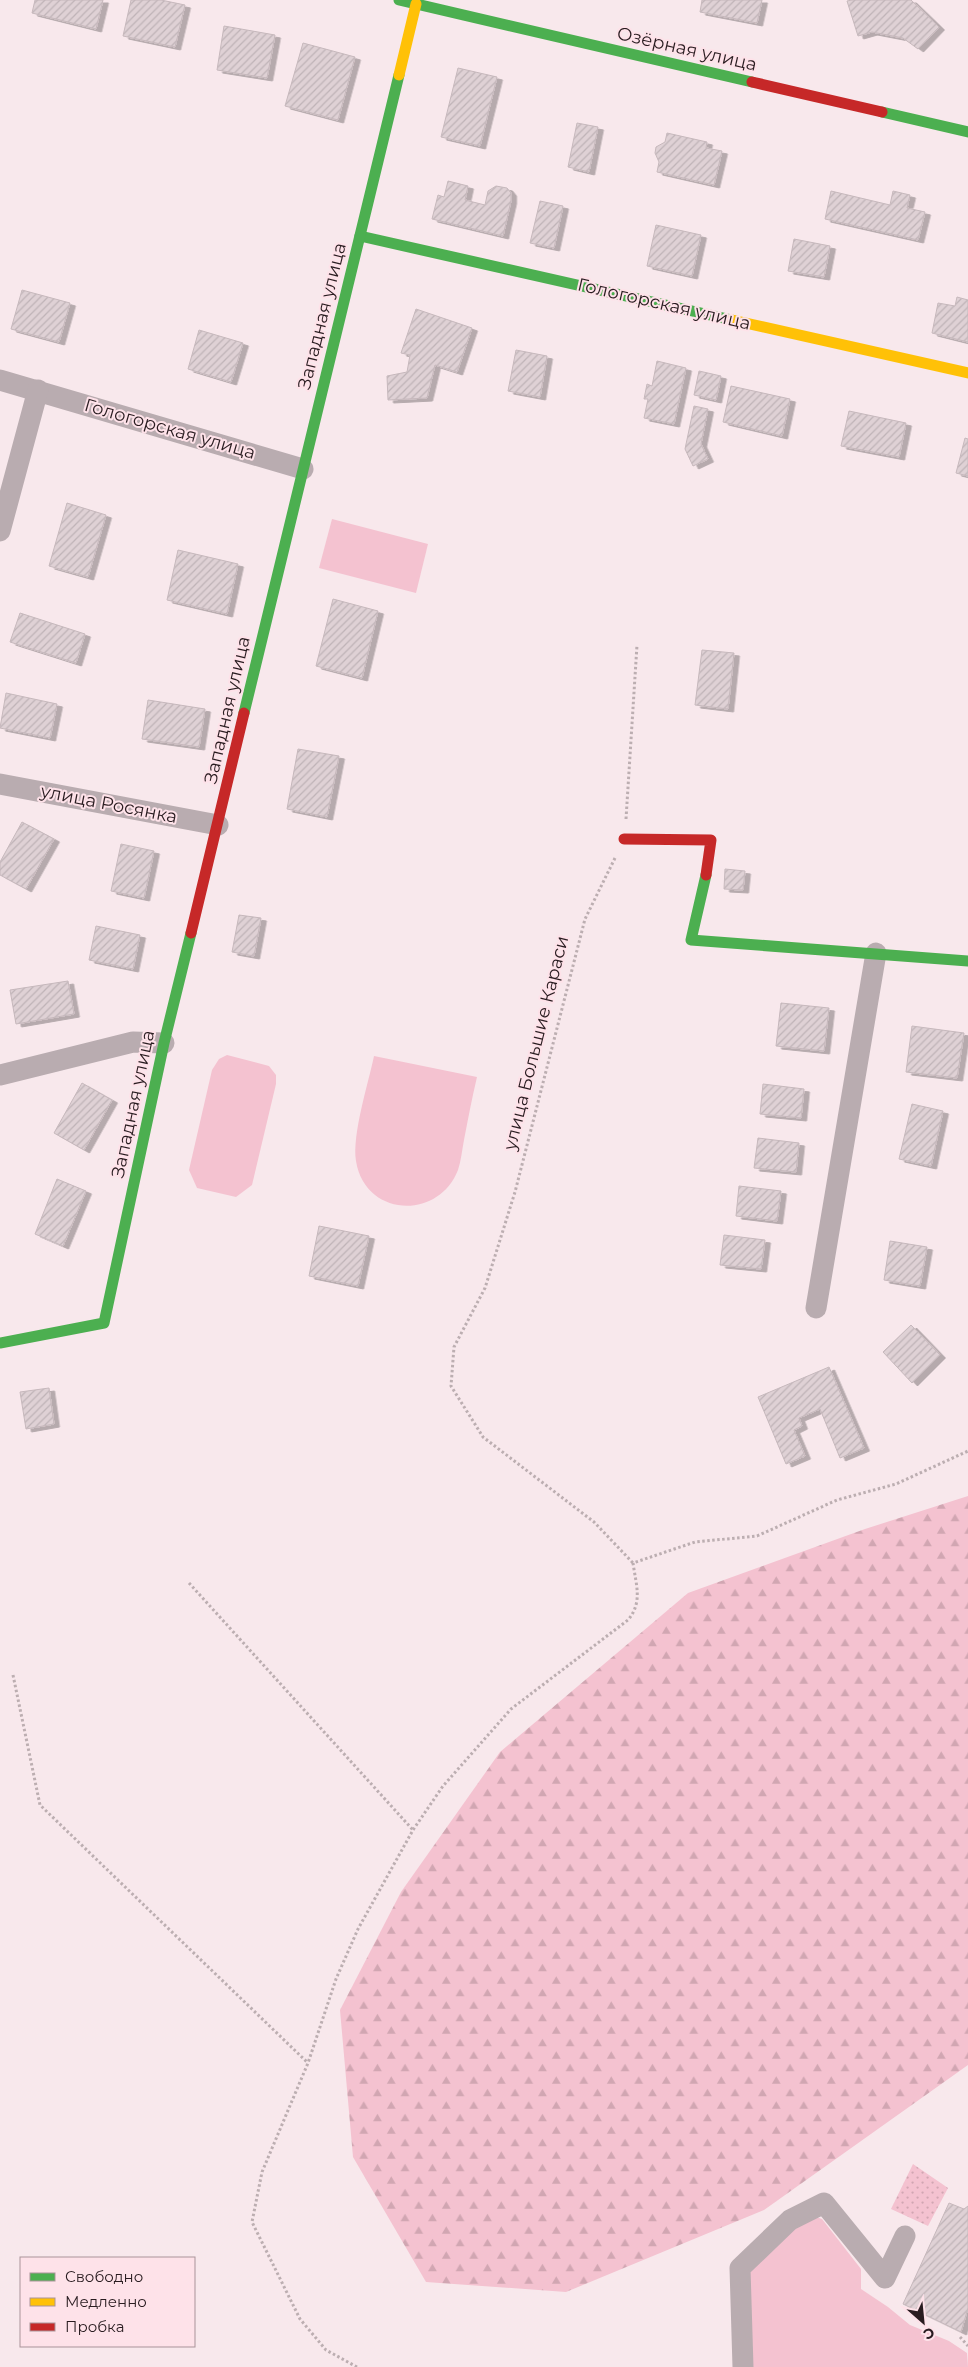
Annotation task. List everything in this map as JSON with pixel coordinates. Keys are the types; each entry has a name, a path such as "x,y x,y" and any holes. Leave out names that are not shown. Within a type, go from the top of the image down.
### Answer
{"street":[{"name":"Озёрная улица","path":"397,0 968,132"},
{"name":"Западная улица","path":"0,1343 104,1323 164,1043 416,4"},
{"name":"Гологорская улица","path":"360,236 968,373"},
{"name":"Гологорская улица","path":"0,380 303,469"},
{"path":"0,531 38,390"},
{"name":"улица Росянка","path":"0,784 218,825"},
{"path":"624,839 710,840 706,875 691,940 968,961"},
{"path":"816,1308 876,954"},
{"path":"0,1075 133,1042 164,1043"},
{"path":"743,2367 740,2268 790,2220 824,2203 885,2278 905,2236"}],"path":[{"name":"улица Большие Караси","path":"633,1563 594,1522 483,1436 451,1386 454,1347 485,1288 515,1192 585,919 624,839 636,644"},
{"path":"357,2367 326,2350 300,2319 252,2222 262,2172 308,2063 336,1979 358,1930 413,1830 444,1786 511,1709 588,1652 632,1615 636,1610 638,1596 633,1563 695,1542 756,1536 837,1500 896,1484 968,1451"},
{"path":"189,1583 413,1830"},
{"path":"13,1675 40,1805 308,2063"},
{"path":"960,2337 968,2346"}],"green space":[{"path":"332,519 428,544 416,593 319,568"},
{"path":"227,1055 269,1066 276,1075 276,1084 252,1185 236,1197 197,1188 189,1170 212,1070 219,1059"},
{"path":"374,1056 477,1077 458,1170 448,1187 435,1198 419,1204 403,1206 387,1202 373,1193 362,1180 356,1161 355,1150 358,1124"},
{"path":"968,1496 968,2065 764,2210 566,2292 426,2282 353,2157 340,2010 401,1892 500,1752 688,1593 865,1529"},
{"path":"913,2164 948,2188 928,2226 891,2209"},
{"path":"810,2215 822,2219 861,2269 861,2289 910,2325 949,2341 967,2353 968,2367 749,2367 747,2269"}],"building":[{"path":"35,0 103,0 96,29 32,13"},
{"path":"131,0 161,0 185,5 175,47 123,36"},
{"path":"702,0 762,0 757,23 700,12"},
{"path":"911,0 939,27 918,49 903,38 872,32 858,36 847,1"},
{"path":"224,26 275,35 267,78 217,70"},
{"path":"303,43 355,57 338,120 285,106"},
{"path":"458,68 497,77 480,146 441,137"},
{"path":"577,123 598,127 589,172 568,167"},
{"path":"667,133 707,142 706,148 722,151 714,185 657,172 659,162 655,153 656,147 665,142"},
{"path":"448,181 468,186 465,200 485,205 488,191 496,186 507,188 511,193 511,201 503,236 432,219 438,195 444,197"},
{"path":"831,191 890,205 893,191 910,195 907,208 925,212 918,240 825,219"},
{"path":"540,201 563,206 554,248 530,243"},
{"path":"656,225 701,235 692,276 647,266"},
{"path":"794,239 830,246 824,277 788,271"},
{"path":"22,290 70,303 59,342 11,329"},
{"path":"957,297 968,300 968,342 932,333 938,303 955,306"},
{"path":"416,309 472,328 457,372 435,365 427,398 388,400 387,376 407,372 410,355 401,353"},
{"path":"199,330 243,343 231,382 188,369"},
{"path":"516,350 547,356 540,397 508,391"},
{"path":"657,361 686,368 674,424 644,418 648,399 644,399 647,384 652,386"},
{"path":"699,371 721,376 716,400 694,395"},
{"path":"731,386 790,399 782,436 723,422"},
{"path":"694,406 708,409 701,444 708,459 693,466 685,449"},
{"path":"849,411 906,423 899,457 841,446"},
{"path":"965,438 968,439 968,476 956,473"},
{"path":"67,503 106,515 88,577 49,566"},
{"path":"178,550 238,564 227,614 167,600"},
{"path":"333,599 378,611 362,678 316,666"},
{"path":"20,613 85,634 76,663 10,642"},
{"path":"702,650 734,653 728,709 695,705"},
{"path":"6,693 57,704 50,738 0,728"},
{"path":"148,700 205,709 199,747 142,739"},
{"path":"298,749 339,756 327,817 287,809"},
{"path":"22,822 54,839 26,889 0,875 0,862"},
{"path":"121,844 154,851 144,898 111,891"},
{"path":"725,869 745,871 743,890 724,889"},
{"path":"239,915 261,918 254,956 232,952"},
{"path":"96,926 140,935 133,969 89,960"},
{"path":"68,981 74,1014 16,1024 10,990"},
{"path":"781,1003 829,1008 824,1051 776,1046"},
{"path":"912,1026 964,1033 957,1078 906,1072"},
{"path":"82,1083 112,1100 84,1150 54,1133"},
{"path":"763,1084 804,1089 801,1118 760,1114"},
{"path":"912,1104 943,1111 931,1166 899,1159"},
{"path":"758,1138 799,1143 796,1172 754,1168"},
{"path":"57,1179 86,1191 63,1246 35,1234"},
{"path":"739,1186 781,1191 777,1221 736,1216"},
{"path":"319,1226 369,1236 358,1286 309,1276"},
{"path":"724,1235 765,1240 761,1269 720,1265"},
{"path":"890,1241 927,1247 920,1286 884,1280"},
{"path":"911,1325 940,1355 912,1383 883,1352"},
{"path":"829,1367 864,1448 840,1458 820,1409 799,1418 802,1426 794,1430 805,1456 786,1464 758,1397"},
{"path":"49,1388 54,1424 26,1429 20,1392"},
{"path":"949,2203 964,2209 968,2206 968,2308 961,2332 903,2304"}],"traffic: fast":[{"path":"399,0 752,82"},
{"path":"244,713 399,75"},
{"path":"882,112 968,132"},
{"path":"360,236 732,320"},
{"path":"706,875 691,940 968,961"},
{"path":"0,1343 104,1323 164,1043 191,933"}],"traffic: slow":[{"path":"399,75 416,4"},
{"path":"732,320 968,373"}],"traffic: jam":[{"path":"752,82 882,112"},
{"path":"191,933 244,713"},
{"path":"624,839 711,840 706,875"}]}
